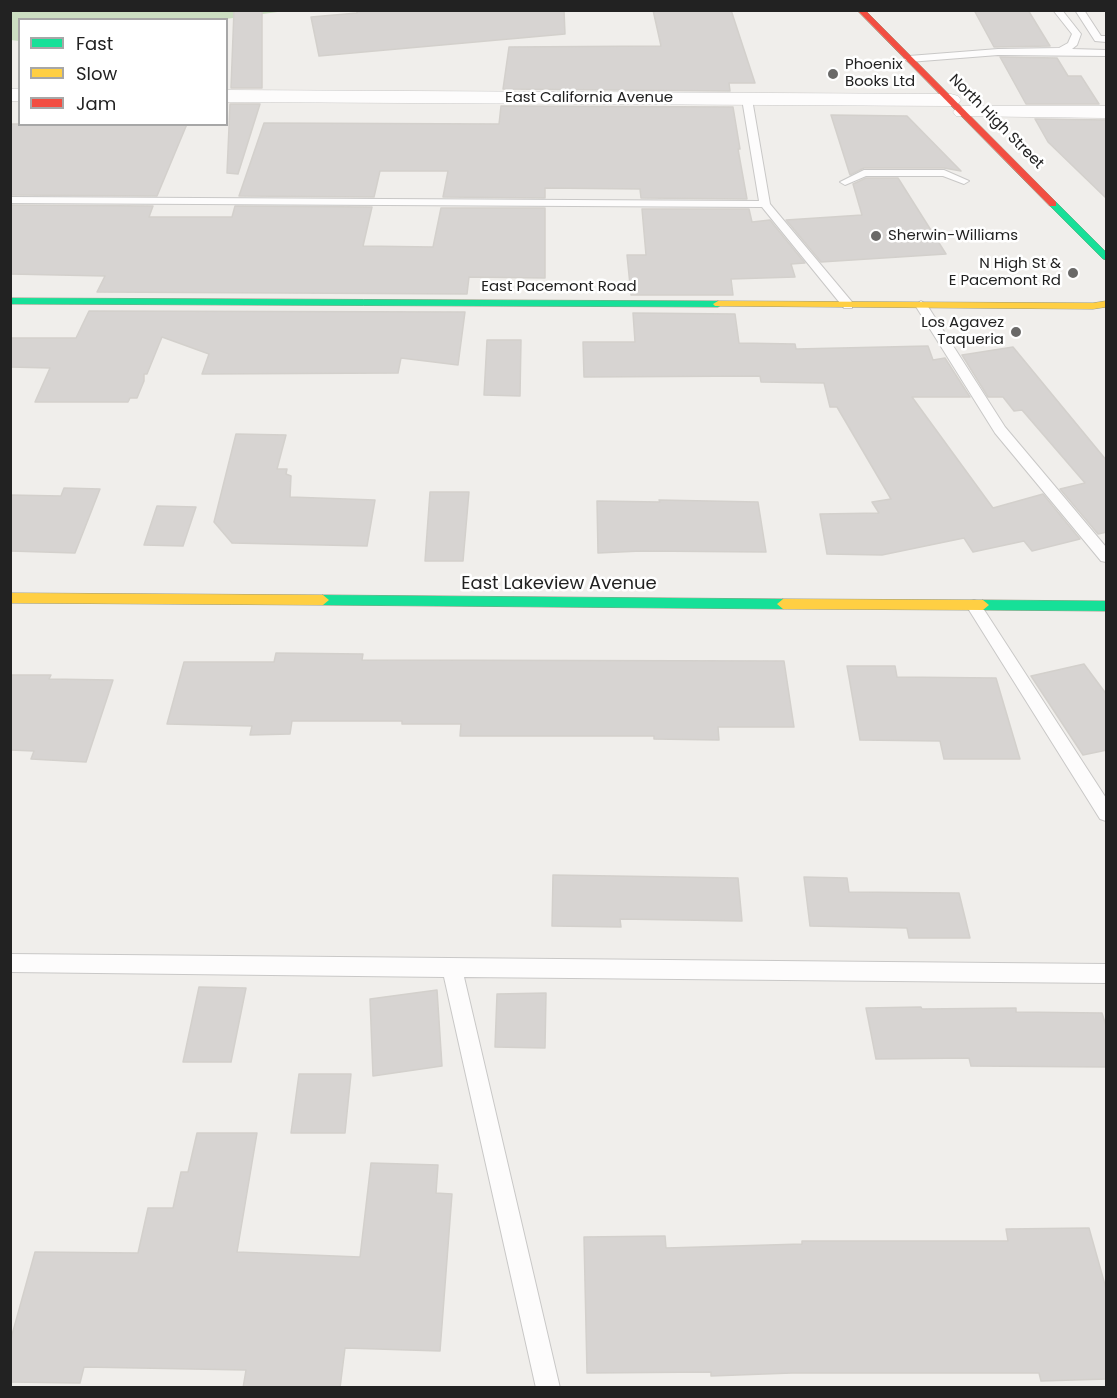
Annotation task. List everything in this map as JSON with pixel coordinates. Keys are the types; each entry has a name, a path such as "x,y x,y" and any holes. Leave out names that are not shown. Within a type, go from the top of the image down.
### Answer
{"street":[{"name":"North High Street","path":"860,10 1107,257"},
{"name":"East California Avenue","path":"228,96 747,99 1107,112"},
{"name":"East Pacemont Road","path":"10,301 1093,306 1107,304"},
{"name":"East Lakeview Avenue","path":"10,598 1107,606"}],"lane":[{"path":"1057,10 1077,34 1072,45 1061,51"},
{"path":"1079,10 1098,39 1107,39"},
{"path":"909,59 998,52 1107,53"},
{"path":"747,99 765,204 848,305"},
{"path":"845,182 864,173 944,173 964,181"},
{"path":"10,200 765,204"},
{"path":"921,305 999,430 1107,557"},
{"path":"974,606 1107,813"},
{"path":"10,963 1107,974"},
{"path":"452,968 548,1388"}],"green space":[{"path":"10,11 285,11 228,19 18,18 18,41 11,40"}],"building":[{"path":"234,10 262,10 262,88 231,88"},
{"path":"357,10 564,10 565,34 319,56 311,17 357,13"},
{"path":"653,10 731,10 755,83 729,83 730,91 503,89 509,47 661,46"},
{"path":"974,10 1028,10 1050,46 994,47"},
{"path":"1000,57 1057,58 1068,76 1081,76 1099,104 1026,104"},
{"path":"230,104 260,104 238,174 227,173"},
{"path":"501,106 733,107 747,199 641,198 640,189 545,188 545,198 443,197 448,171 380,171 374,197 239,196 264,123 499,124"},
{"path":"831,115 907,116 961,171 944,168 864,168 850,175"},
{"path":"1035,119 1107,120 1107,199 1048,142"},
{"path":"10,124 18,124 18,126 186,126 157,196 10,195"},
{"name":"Sherwin-Williams","path":"866,178 898,178 946,254 821,262 786,220 862,215 853,184"},
{"path":"10,205 153,206 149,217 232,217 235,206 372,207 363,246 433,247 441,208 545,208 545,278 469,277 467,294 97,292 105,276 10,274"},
{"path":"642,209 749,209 752,222 770,220 805,263 791,264 795,277 731,279 733,295 631,295 627,255 646,255"},
{"path":"89,311 465,312 458,365 401,358 398,373 202,374 209,354 162,337 147,374 144,374 144,381 137,398 130,398 128,402 35,402 50,368 10,367 10,338 76,338"},
{"path":"633,313 735,314 739,343 795,344 796,349 928,346 933,360 945,358 970,397 912,397 993,508 1043,494 1080,539 1032,551 1024,541 973,552 964,538 882,555 827,554 820,514 879,513 872,502 891,499 837,407 830,407 824,383 761,382 760,376 584,377 583,342 635,342"},
{"path":"487,340 521,340 520,396 484,395"},
{"path":"1013,347 1107,461 1107,532 1098,534 1060,489 1085,483 1022,410 1014,411 1003,397 988,397 962,355"},
{"path":"236,434 286,435 277,469 287,469 286,474 291,476 290,497 375,500 367,546 232,543 214,522"},
{"path":"64,488 100,489 75,553 10,551 10,495 61,496"},
{"path":"430,492 469,492 463,561 425,561"},
{"path":"659,500 758,502 766,552 598,553 597,501 660,502"},
{"path":"157,506 196,507 183,546 144,545"},
{"path":"276,653 363,654 362,660 784,661 794,727 718,727 719,740 654,739 654,736 460,736 461,724 402,724 402,721 292,721 290,734 250,735 252,726 167,724 184,662 274,662"},
{"path":"1084,664 1107,695 1107,750 1083,755 1031,676"},
{"path":"847,666 895,666 897,677 996,678 1020,759 944,759 940,741 860,740"},
{"path":"10,675 51,675 49,679 113,680 86,762 31,759 34,751 10,750"},
{"path":"553,875 738,878 742,921 620,919 621,927 552,926"},
{"path":"804,877 847,878 849,892 959,893 970,938 909,938 907,928 810,926"},
{"path":"199,987 246,988 231,1062 183,1062"},
{"path":"437,990 442,1066 373,1076 370,999"},
{"path":"546,993 545,1048 495,1047 497,994"},
{"path":"921,1007 922,1009 1016,1008 1016,1012 1102,1013 1107,1029 1107,1067 971,1066 969,1058 876,1059 866,1008"},
{"path":"299,1074 351,1074 345,1133 291,1133"},
{"path":"197,1133 257,1133 237,1252 360,1257 371,1163 438,1165 436,1193 452,1194 440,1351 345,1348 340,1388 243,1388 246,1370 84,1367 80,1383 10,1382 10,1342 35,1252 138,1253 148,1208 173,1208 181,1172 188,1172"},
{"path":"1089,1228 1107,1292 1107,1379 1041,1381 1039,1373 792,1373 711,1376 711,1372 587,1373 584,1237 665,1236 666,1248 802,1244 802,1241 1008,1241 1006,1229"}],"traffic: fast":[{"path":"1053,204 1106,257"},
{"path":"10,301 718,304"},
{"path":"323,600 783,604"},
{"path":"983,605 1106,606"}],"traffic: slow":[{"path":"718,304 1093,306 1106,304"},
{"path":"10,598 323,600"},
{"path":"783,604 983,605"}],"traffic: jam":[{"path":"860,10 1053,204"}],"place":[{"name":"Phoenix Books Ltd","path":"833,74"},
{"name":"Sherwin-Williams","path":"876,236"},
{"name":"N High St & E Pacemont Rd","path":"1073,273"},
{"name":"Los Agavez Taqueria","path":"1016,332"}]}
